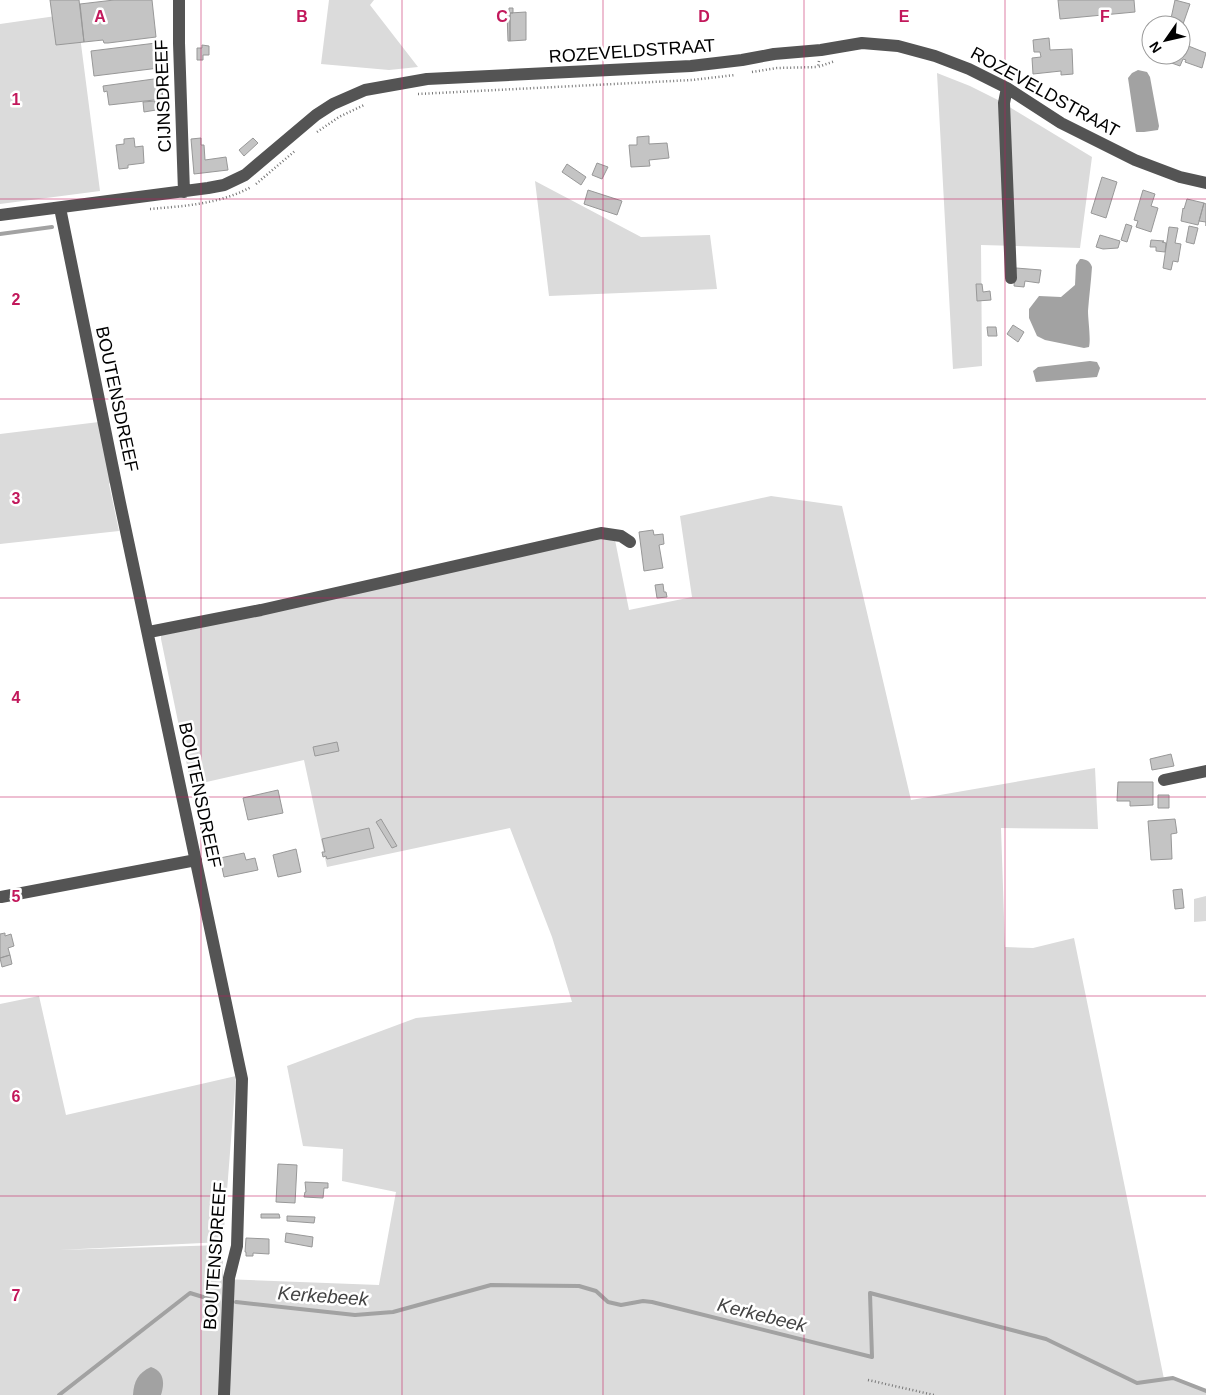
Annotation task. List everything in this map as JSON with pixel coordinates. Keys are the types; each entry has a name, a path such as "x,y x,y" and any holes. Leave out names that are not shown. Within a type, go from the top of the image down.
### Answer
{"street":[{"name":"CIJNSDREEF","path":"179,0 184,192"},
{"name":"ROZEVELDSTRAAT","path":"0,215 184,192 224,185 245,175 316,115 332,104 365,90 407,82 691,66 774,54 821,50 862,42 898,46 936,56 969,69 1007,88 1061,123 1129,157 1180,177 1206,184"},
{"path":"1007,88 1004,104 1011,278"},
{"name":"BOUTENSDREEF","path":"60,208 120,503 149,632 242,1079 237,1246 229,1278 224,1395"},
{"path":"149,632 261,610 601,533 621,536 630,542"},
{"path":"1164,780 1206,771"},
{"path":"1,897 196,860"}],"path":[{"path":"744,74 778,68 818,67"},
{"path":"418,94 692,80 735,75"},
{"path":"317,132 339,117 369,103"},
{"path":"185,206 220,200 241,193 269,174 296,149"},
{"path":"868,1380 934,1395"}],"shaded area":[{"path":"329,0 374,0 370,5 418,67 389,70 321,64"},
{"path":"77,13 100,191 0,204 0,24"},
{"path":"1138,70 1147,72 1150,77 1159,126 1158,130 1136,132 1128,78"},
{"path":"937,73 998,100 1092,157 1080,248 981,245 982,366 953,369"},
{"path":"535,181 641,237 710,235 717,289 549,296"},
{"path":"1080,259 1088,261 1092,267 1088,311 1090,344 1089,347 1084,348 1045,340 1037,336 1029,318 1029,309 1039,296 1061,297 1075,285 1076,265"},
{"path":"1090,361 1097,362 1100,368 1097,377 1036,382 1033,371 1038,367"},
{"path":"99,422 112,479 109,484 119,531 0,544 0,434"},
{"path":"771,496 842,506 911,800 1095,768 1098,829 1001,828 1005,947 1033,948 1074,938 1164,1379 1173,1378 1206,1391 1206,1395 0,1395 0,1004 39,996 66,1115 236,1076 223,1242 59,1250 223,1245 223,1279 379,1285 396,1192 342,1181 343,1149 303,1146 287,1066 416,1018 572,1002 552,937 510,828 327,867 304,760 202,783 199,774 189,775 161,635 614,535 629,610 692,597 680,516"},
{"path":"1206,896 1206,921 1194,922 1194,899"},
{"path":"151,1367 161,1374 163,1386 161,1395 133,1395 134,1386 138,1378"}],"building":[{"path":"50,0 79,0 84,42 56,45"},
{"path":"114,0 152,0 156,37 108,43 104,43 103,40 84,42 80,4"},
{"path":"1058,0 1134,0 1135,12 1060,19"},
{"path":"1175,0 1190,4 1186,15 1172,15"},
{"path":"509,8 513,8 513,13 510,13 510,41 508,41 507,13 509,13"},
{"path":"526,12 526,40 510,41 510,13"},
{"path":"1049,38 1050,50 1072,49 1073,74 1061,75 1061,71 1033,74 1032,58 1041,57 1040,52 1034,52 1033,40"},
{"path":"156,43 159,68 94,76 91,51"},
{"path":"202,45 209,46 209,55 203,55 203,60 197,60 197,48 202,48"},
{"path":"1191,47 1206,53 1202,68 1191,64"},
{"path":"161,78 163,99 109,105 107,91 104,92 103,86"},
{"path":"155,101 156,110 144,112 143,102"},
{"path":"649,136 649,144 667,143 669,158 649,160 650,166 631,167 629,145 637,145 637,137"},
{"path":"134,138 135,147 143,146 144,163 128,165 128,168 119,169 116,145 124,144 124,139"},
{"path":"201,138 201,145 204,145 205,160 226,157 228,170 194,174 191,139"},
{"path":"253,138 258,143 244,156 239,150"},
{"path":"597,163 608,167 602,179 592,175"},
{"path":"567,164 586,177 581,185 562,172"},
{"path":"1102,177 1117,182 1106,218 1091,213"},
{"path":"588,190 622,201 617,215 584,204"},
{"path":"1143,190 1155,194 1151,206 1158,208 1151,232 1136,227 1138,221 1134,220"},
{"path":"1187,199 1204,203 1198,225 1181,221"},
{"path":"1204,203 1206,204 1206,222 1199,221"},
{"path":"1126,224 1132,226 1127,242 1121,240"},
{"path":"1189,226 1198,228 1194,244 1186,242"},
{"path":"1169,227 1178,228 1175,243 1181,244 1178,262 1173,261 1171,270 1163,268"},
{"path":"1100,235 1120,241 1118,248 1103,249 1096,247"},
{"path":"1151,240 1164,241 1162,242 1166,243 1165,252 1156,251 1156,247 1150,247"},
{"path":"1016,268 1041,270 1039,283 1025,281 1024,287 1014,286"},
{"path":"976,284 982,284 983,292 990,291 991,300 977,301"},
{"path":"1013,325 1024,332 1018,342 1007,334"},
{"path":"987,327 996,327 997,336 988,336"},
{"path":"653,530 654,535 663,534 664,544 659,545 663,568 644,571 639,532"},
{"path":"663,584 667,597 657,598 655,585"},
{"path":"337,742 339,751 315,756 313,747"},
{"path":"1171,754 1174,766 1152,770 1150,759"},
{"path":"1118,782 1153,782 1153,805 1130,806 1130,801 1117,801"},
{"path":"278,790 283,813 248,820 243,798"},
{"path":"1158,795 1169,795 1169,808 1158,808"},
{"path":"381,819 397,846 392,848 376,822"},
{"path":"1175,819 1177,833 1171,834 1172,859 1151,860 1148,821"},
{"path":"369,828 374,848 327,859 326,856 323,857 322,852 325,852 322,839"},
{"path":"296,849 301,872 278,877 273,855"},
{"path":"244,853 246,860 255,858 258,870 224,877 220,858"},
{"path":"1182,889 1184,908 1175,909 1173,890"},
{"path":"5,933 5,936 11,934 14,946 8,948 10,955 0,958 0,934"},
{"path":"10,955 12,964 2,967 0,958"},
{"path":"278,1164 297,1165 295,1203 276,1202"},
{"path":"305,1182 328,1183 328,1188 324,1188 323,1198 304,1197 306,1192"},
{"path":"261,1214 279,1214 280,1218 261,1218"},
{"path":"287,1216 315,1217 314,1223 287,1221"},
{"path":"286,1233 313,1237 312,1247 285,1242"},
{"path":"246,1238 269,1239 269,1254 253,1253 253,1256 246,1256"}],"waterway":[{"path":"0,234 52,227"},
{"name":"Kerkebeek","path":"236,1302 355,1315 393,1312 491,1285 579,1286 596,1291 608,1302 621,1305 643,1301 652,1302 872,1357 870,1293 1046,1339 1137,1383 1173,1378 1206,1391"},
{"name":"Kerkebeek","path":"59,1395 190,1293 216,1301"}]}
